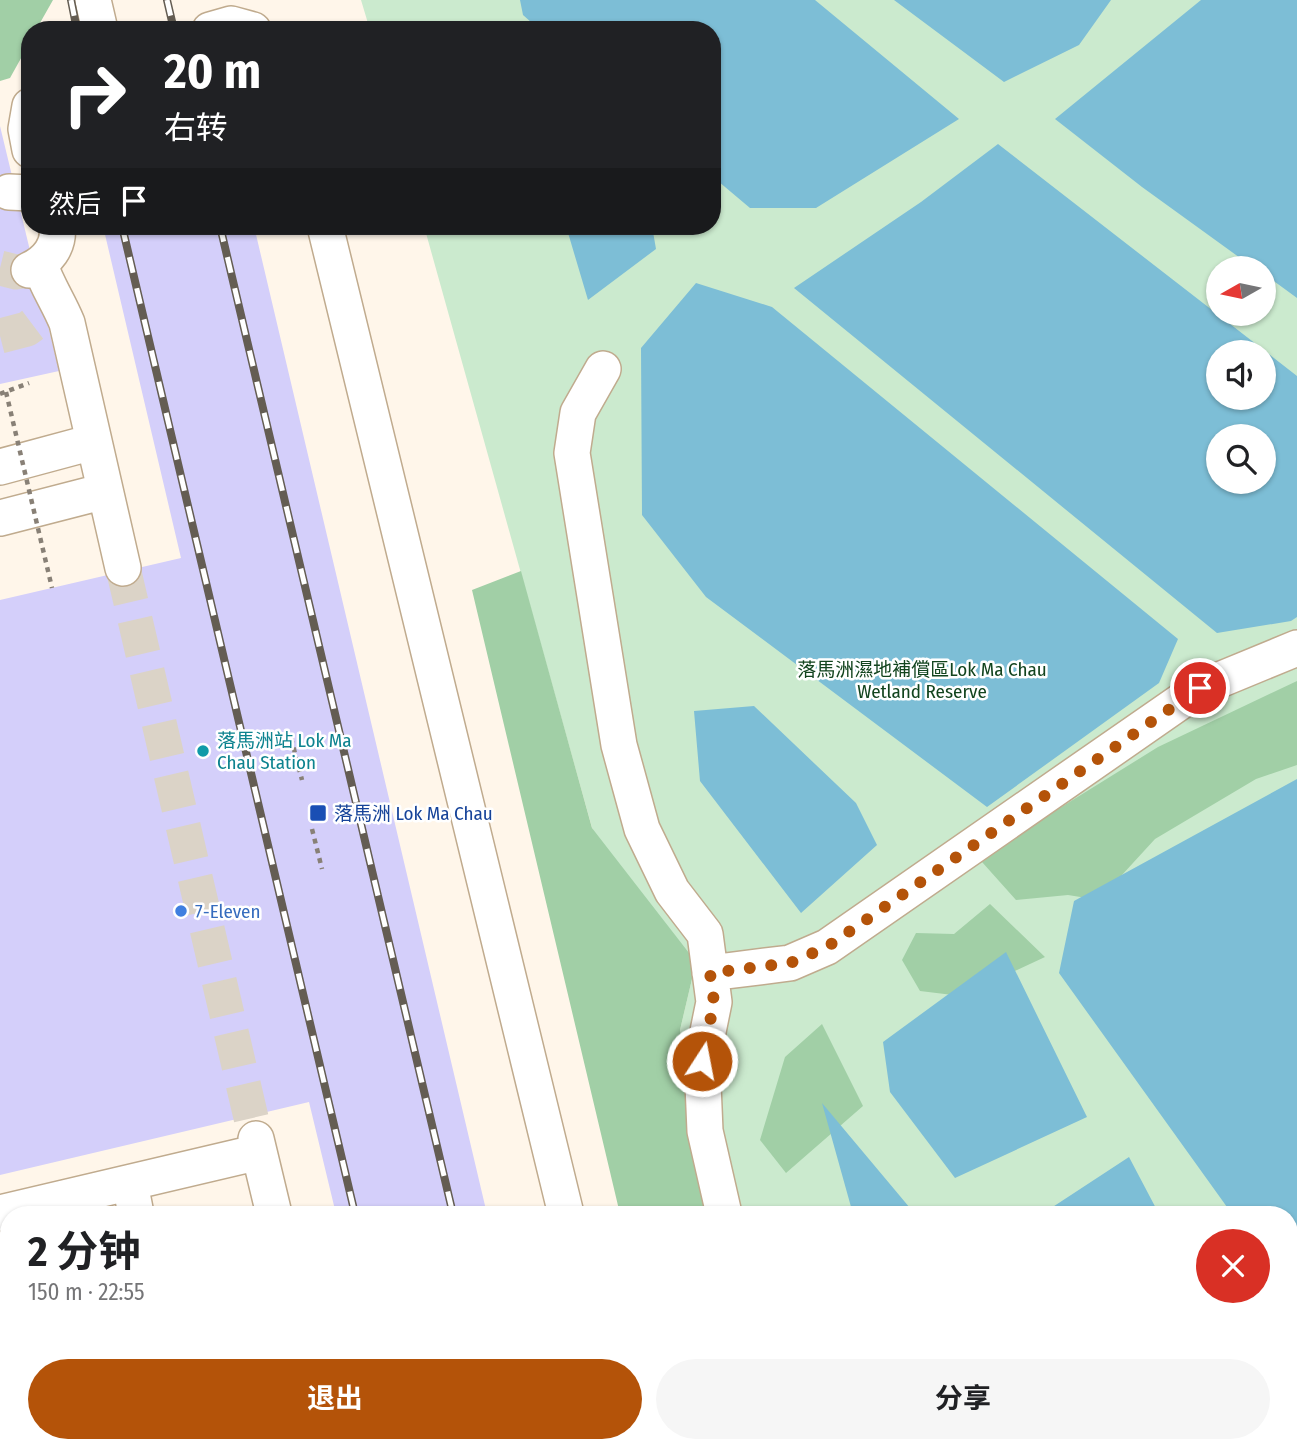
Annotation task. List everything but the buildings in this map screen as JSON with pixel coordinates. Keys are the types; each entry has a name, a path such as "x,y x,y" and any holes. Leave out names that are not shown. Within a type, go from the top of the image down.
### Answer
{"lane":[{"path":"93,0 98,21"},
{"path":"56,235 55,245 34,267 49,292 51,311 67,323 123,568"},
{"path":"327,235 564,1206"},
{"path":"603,369 578,413 572,453 618,745 642,829 672,891 705,934 714,1002 702,1061 705,1131 722,1206"},
{"path":"0,467 93,442"},
{"path":"0,517 105,491"},
{"path":"710,973 790,963 827,947 1200,688 1297,648"},
{"path":"66,1206 133,1199 258,1146 272,1206"}],"path":[{"path":"29,383 3,393 52,588"},
{"path":"291,738 302,780"},
{"path":"312,829 322,869"}],"green space":[{"path":"0,0 53,0 41,21 21,21 21,58 10,78 0,81"},
{"name":"落馬洲濕地補償區Lok Ma Chau Wetland Reserve","path":"361,0 1297,0 1297,1206 720,1206 680,1030 696,962 598,849 427,235 721,235 721,21 367,21"},
{"path":"521,571 592,828 696,962 680,1030 713,1206 618,1206 472,590"},
{"path":"1297,681 1297,765 1256,779 1155,839 1099,900 1068,895 1016,900 982,862 1055,811 1158,747"},
{"path":"990,904 1045,957 961,996 920,991 902,960 916,933 954,934"},
{"path":"822,1024 863,1106 786,1173 760,1140 785,1057"}],"water":[{"path":"520,0 815,0 959,119 816,208 750,208 721,184 721,21 530,21 523,15"},
{"path":"894,0 1111,0 1079,45 1004,82"},
{"path":"1201,0 1297,0 1297,298 1276,283 1276,256 1237,256 1142,187 1055,119"},
{"path":"998,144 1206,305 1206,326 1233,326 1251,340 1206,340 1206,410 1276,410 1276,360 1297,376 1297,617 1291,621 1217,633 794,288 921,202"},
{"path":"569,235 654,235 656,249 588,300"},
{"path":"696,283 772,307 1178,639 1159,683 987,807 706,597 642,515 641,348"},
{"path":"754,706 856,803 877,845 801,913 700,781 694,711"},
{"path":"1297,779 1297,1206 1226,1206 1059,973 1074,901"},
{"path":"1006,952 1087,1117 955,1178 890,1092 883,1042"},
{"path":"822,1103 908,1206 851,1206"},
{"path":"1129,1157 1155,1206 1054,1206"}],"tunnel":[{"path":"0,268 16,272 29,270"},
{"path":"0,336 27,329 43,317"},
{"path":"123,568 256,1139"}],"railway":[{"path":"71,0 75,21"},
{"path":"167,0 172,21"},
{"path":"124,235 353,1206"},
{"path":"222,235 451,1206"}],"place":[{"name":"落馬洲站 Lok Ma Chau Station","path":"203,751"},
{"name":"落馬洲 Lok Ma Chau","path":"318,813"},
{"name":"7-Eleven","path":"181,911"}],"route":[{"path":"702,1061 714,1002 710,973 790,963 827,947 1200,688"}]}
